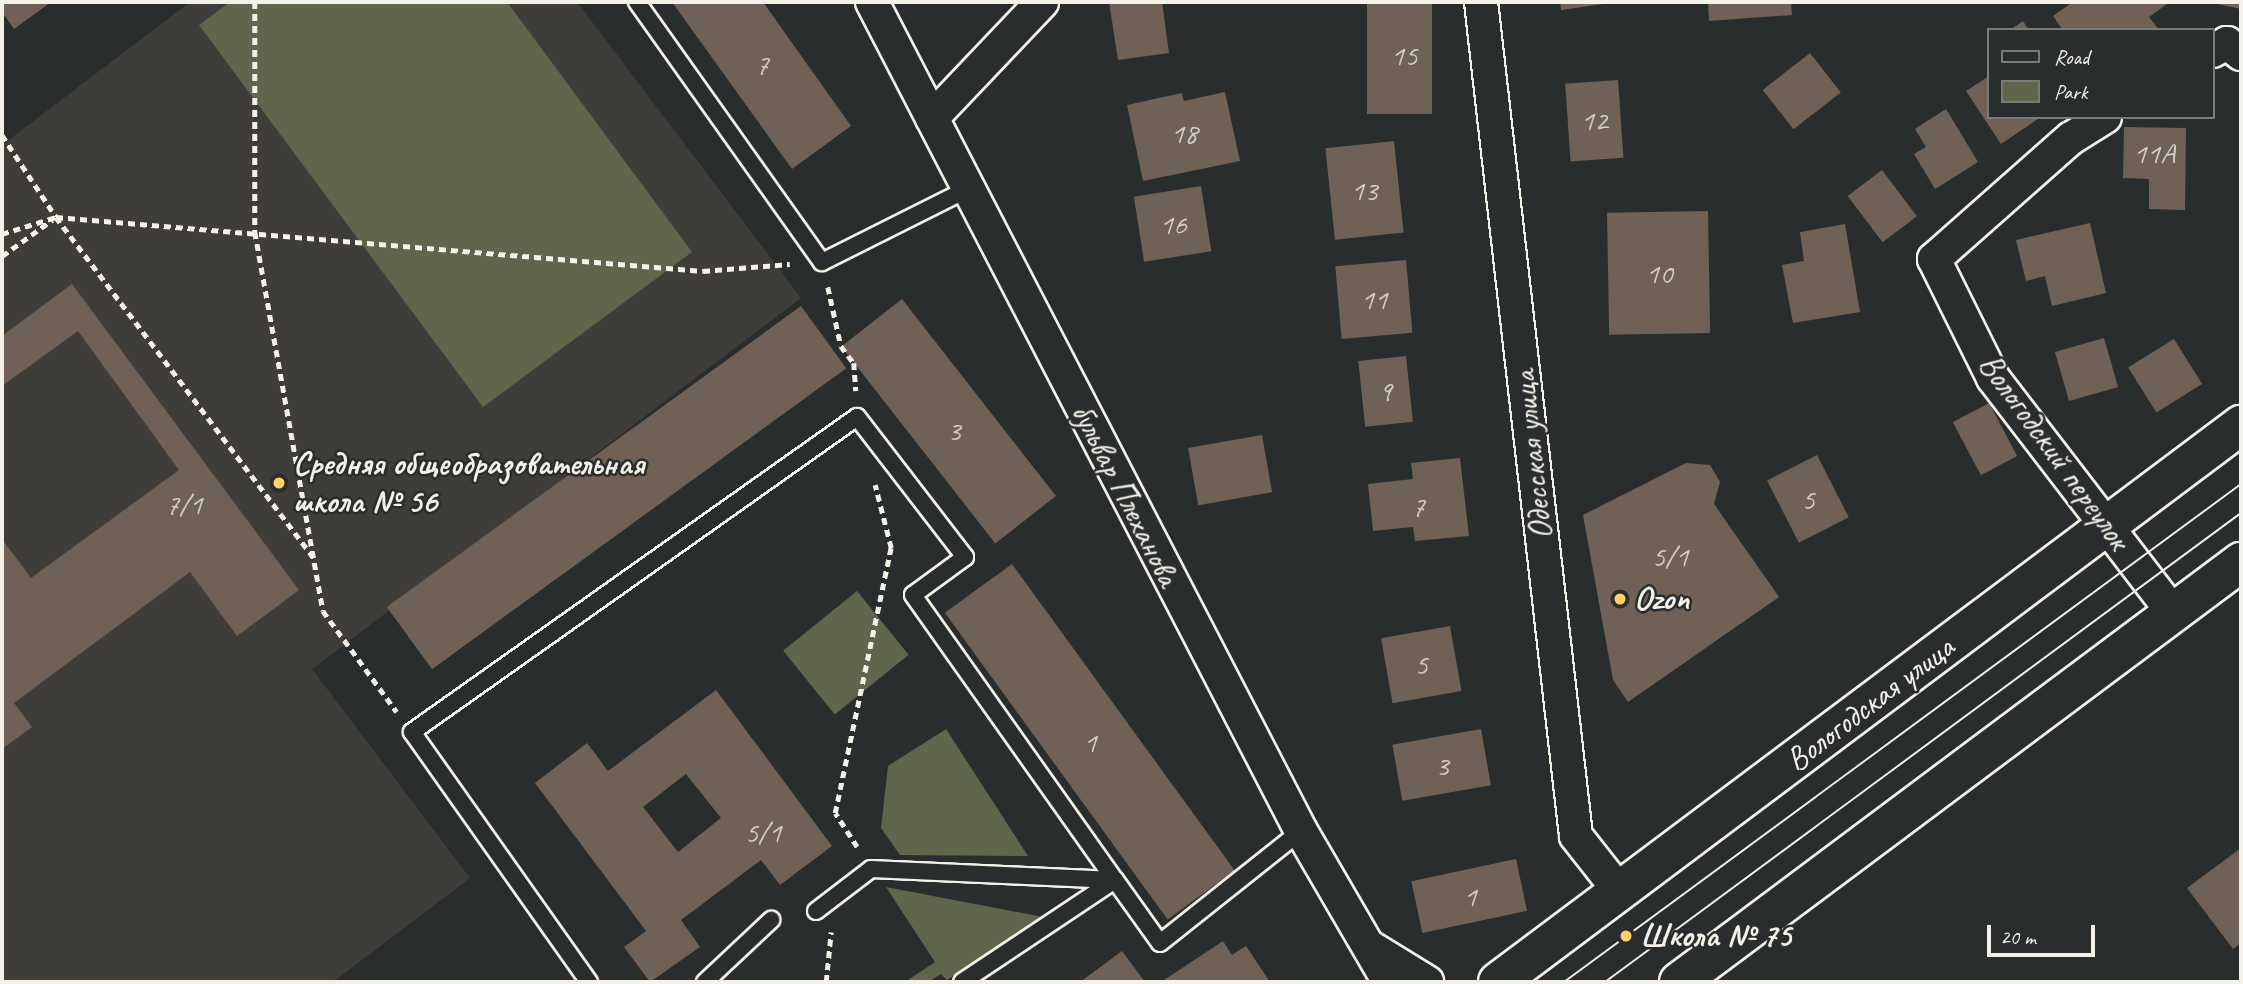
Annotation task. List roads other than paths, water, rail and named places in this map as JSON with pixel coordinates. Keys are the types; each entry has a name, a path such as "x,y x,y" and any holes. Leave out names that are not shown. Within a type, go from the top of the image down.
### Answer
{"main road":[{"name":"Вологодская улица","path":"1498,982 2241,425"},
{"path":"1679,982 2241,562"}],"street":[{"name":"бульвар Плеханова","path":"872,2 1301,831 1372,948 1389,982"},
{"path":"932,118 1042,2"},
{"name":"Одесская улица","path":"1481,2 1576,836 1620,892"},
{"path":"2215,50 2227,43 2241,54"},
{"name":"Вологодский переулок","path":"2102,119 2071,138 1934,259 1993,378 2173,613"},
{"path":"1372,948 1427,982"}],"lane":[{"path":"636,2 822,262 968,189"},
{"path":"589,982 412,732 858,417 965,557 913,595 1160,943 1301,831"},
{"path":"817,911 871,870 1115,880"},
{"path":"962,982 1115,880"},
{"path":"705,982 771,919"}],"tram line":[{"path":"1564,982 2241,484"},
{"path":"1605,982 2241,513"}],"place":[{"name":"Средняя общеобразовательная школа № 56","path":"279,483"},
{"name":"Ozon","path":"1620,599"},
{"name":"Школа № 75","path":"1626,936"}]}
